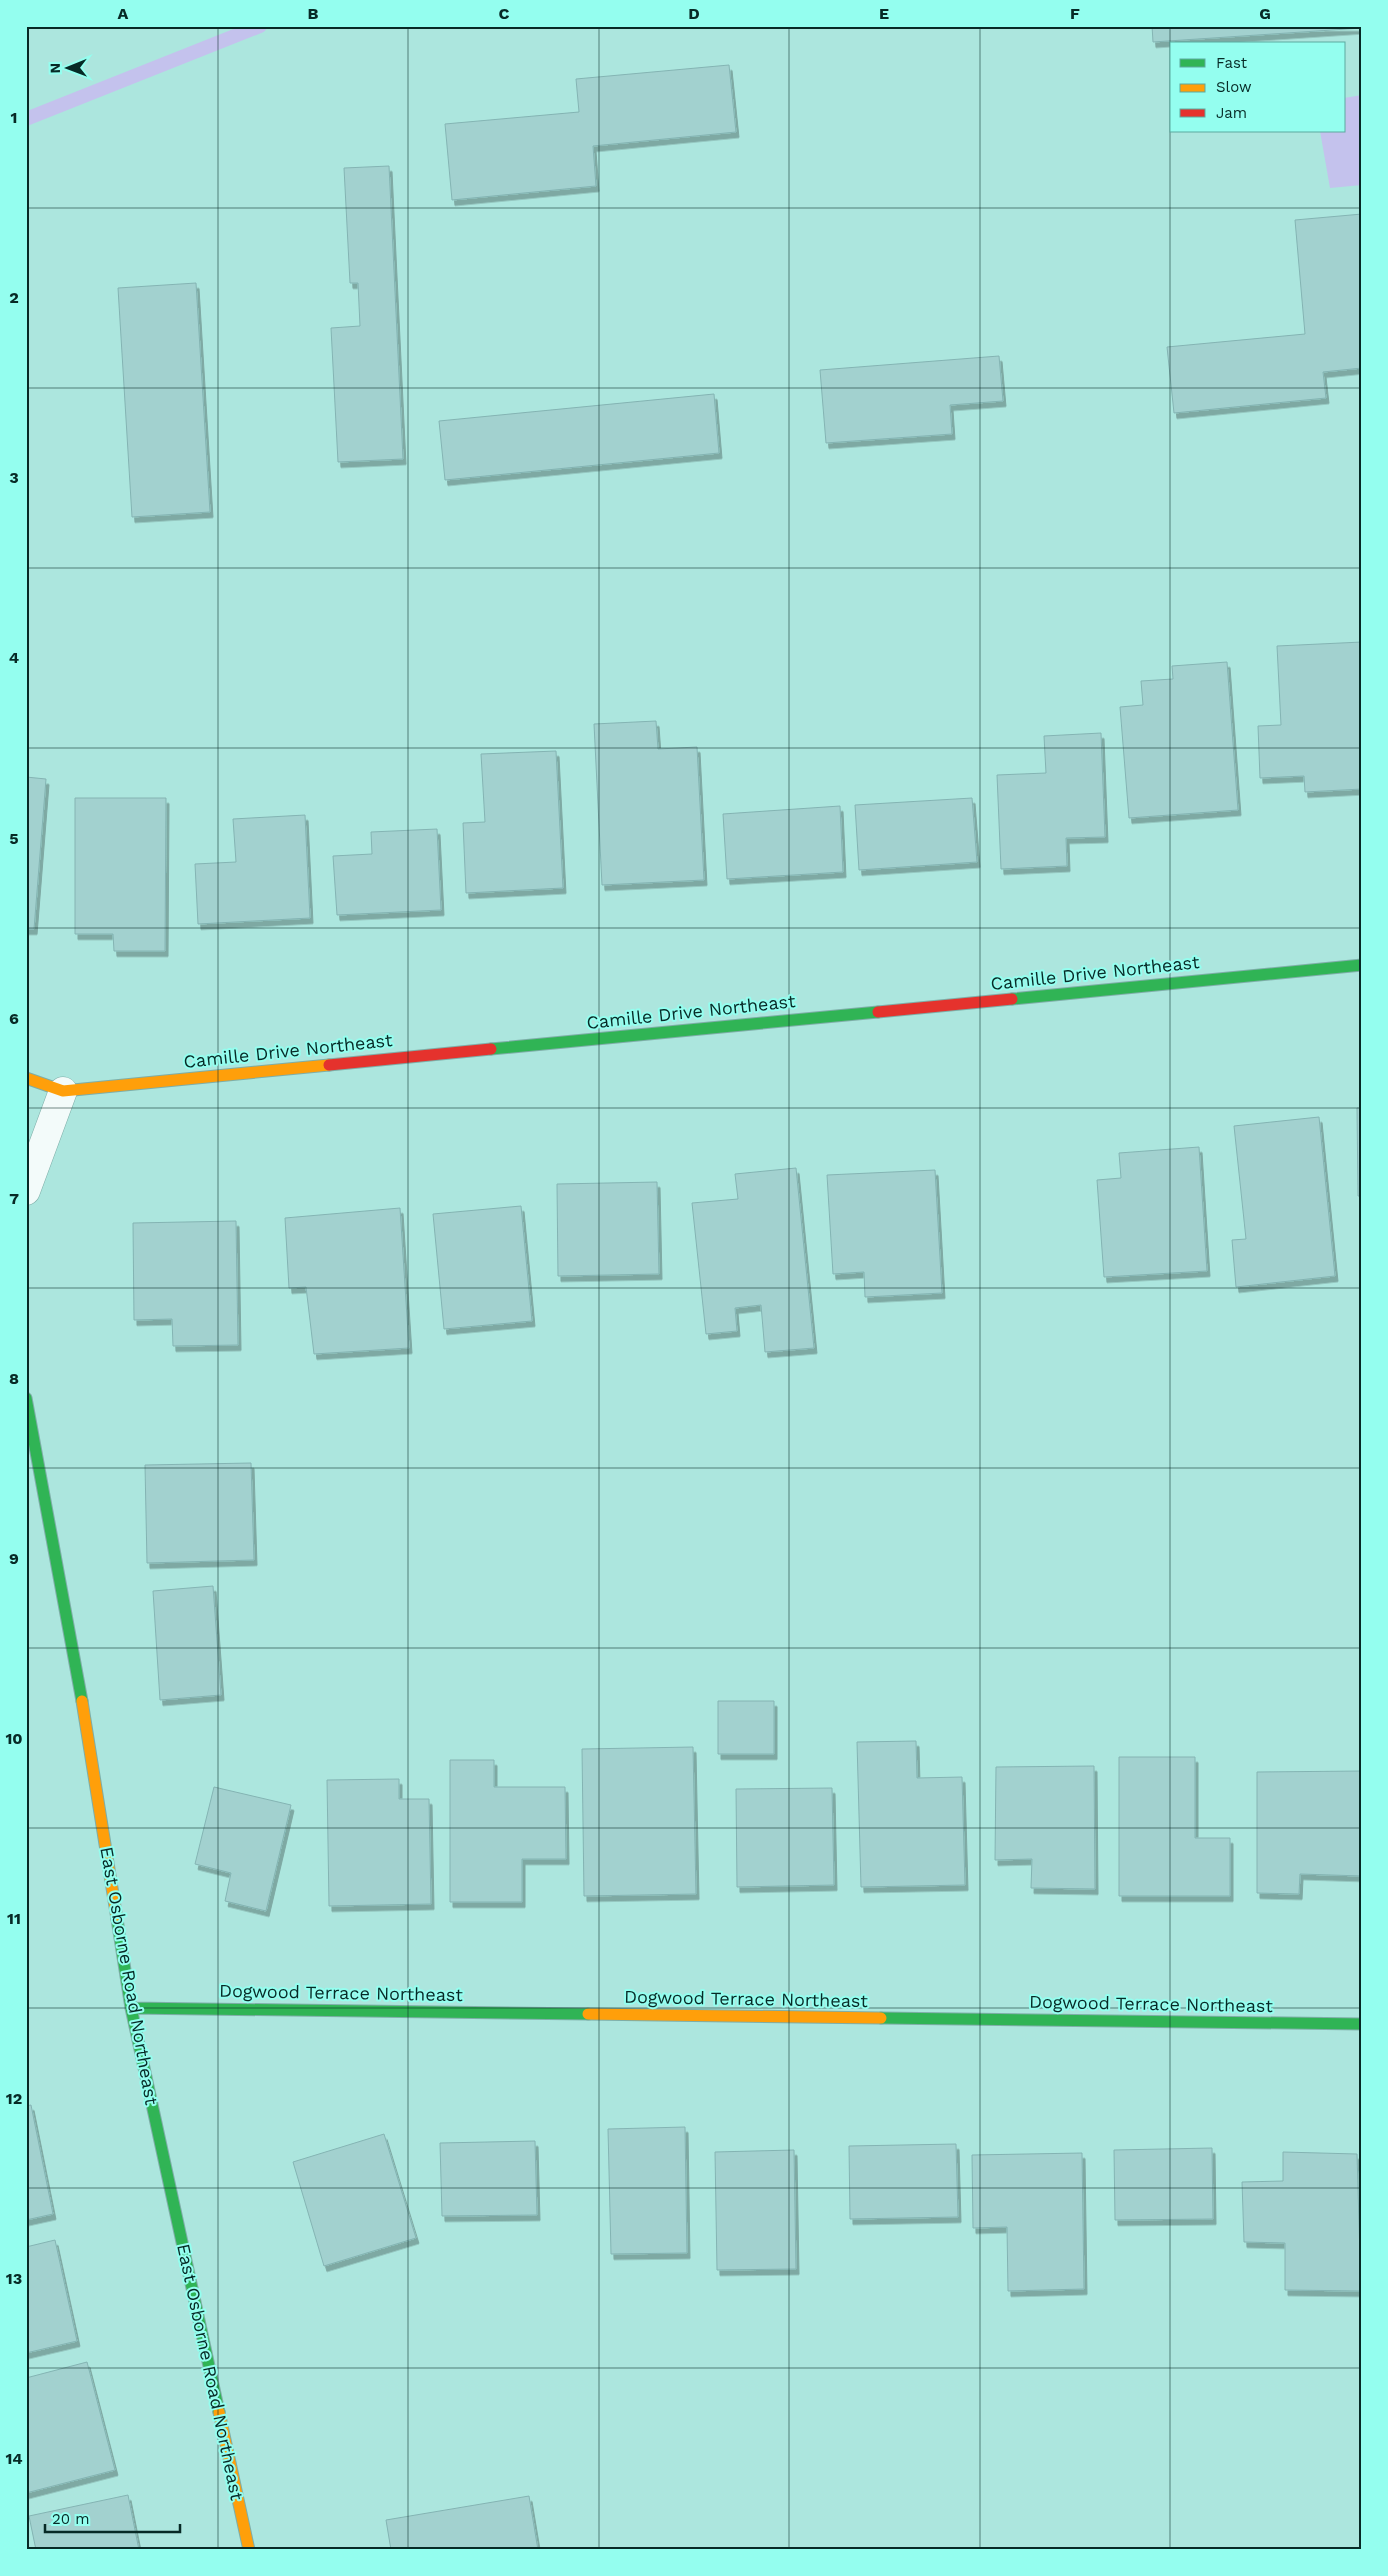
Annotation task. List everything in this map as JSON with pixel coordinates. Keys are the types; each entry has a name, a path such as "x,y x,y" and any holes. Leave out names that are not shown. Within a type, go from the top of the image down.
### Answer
{"street":[{"name":"Camille Drive Northeast","path":"26,1078 63,1090 1362,964"},
{"path":"26,1191 63,1090"},
{"name":"East Osborne Road Northeast","path":"26,1398 71,1631 131,2008 249,2550"},
{"name":"Dogwood Terrace Northeast","path":"131,2008 1362,2024"}],"water":[{"path":"1362,95 1362,185 1330,188 1320,132 1346,132 1346,98"}],"building":[{"path":"1152,26 1362,26 1362,28 1153,42"},
{"path":"729,65 736,132 593,146 596,186 452,200 445,124 579,112 576,79"},
{"path":"389,166 403,459 338,462 331,328 360,326 358,283 350,283 344,168"},
{"path":"1362,214 1362,368 1323,372 1326,398 1174,413 1167,347 1305,334 1295,220"},
{"path":"196,283 210,512 132,517 118,288"},
{"path":"999,356 1003,401 950,405 952,434 826,443 820,370"},
{"path":"714,394 719,453 445,480 439,421"},
{"path":"1362,642 1362,789 1305,792 1304,776 1260,778 1258,726 1281,725 1277,646"},
{"path":"1227,662 1238,810 1129,818 1120,707 1143,705 1141,681 1173,679 1172,666"},
{"path":"656,721 658,749 697,747 704,880 602,885 594,724"},
{"path":"1101,733 1105,837 1066,838 1067,866 1001,869 997,775 1046,773 1044,736"},
{"path":"556,751 563,888 466,893 463,823 485,822 481,754"},
{"path":"26,777 46,779 34,929 26,929"},
{"path":"75,798 166,798 165,951 114,951 113,934 75,934"},
{"path":"972,798 977,862 859,870 855,805"},
{"path":"840,806 843,872 727,879 723,814"},
{"path":"305,815 310,918 198,924 195,864 236,862 233,819"},
{"path":"437,829 441,910 337,915 333,856 372,854 371,832"},
{"path":"1357,1108 1362,1108 1362,1196 1358,1196"},
{"path":"1319,1117 1335,1276 1236,1287 1232,1240 1246,1239 1234,1126"},
{"path":"1199,1147 1207,1271 1104,1277 1097,1180 1121,1178 1119,1153"},
{"path":"796,1168 814,1348 765,1352 761,1305 735,1308 737,1331 706,1334 692,1203 738,1199 735,1174"},
{"path":"935,1170 942,1293 865,1297 864,1272 833,1274 827,1175"},
{"path":"657,1182 659,1274 558,1276 557,1184"},
{"path":"521,1206 532,1321 444,1329 433,1214"},
{"path":"400,1208 409,1348 314,1354 306,1287 289,1288 285,1218"},
{"path":"236,1221 238,1345 173,1346 172,1319 134,1320 133,1223"},
{"path":"251,1463 254,1560 147,1563 145,1465"},
{"path":"213,1586 221,1695 160,1700 153,1591"},
{"path":"718,1701 774,1701 774,1754 718,1754"},
{"path":"916,1741 917,1778 962,1777 965,1885 861,1887 857,1742"},
{"path":"693,1747 696,1894 584,1896 582,1749"},
{"path":"1119,1757 1195,1757 1195,1838 1230,1838 1230,1896 1119,1896"},
{"path":"450,1760 494,1760 494,1787 565,1787 566,1859 522,1859 522,1902 450,1902"},
{"path":"1094,1766 1095,1889 1031,1888 1032,1859 995,1860 996,1767"},
{"path":"1362,1771 1362,1876 1300,1874 1299,1894 1257,1893 1257,1772"},
{"path":"399,1779 399,1799 429,1799 431,1904 329,1906 327,1780"},
{"path":"214,1787 291,1805 266,1911 225,1901 231,1873 195,1864"},
{"path":"832,1788 834,1885 737,1887 736,1789"},
{"path":"31,2105 53,2214 26,2220 26,2106"},
{"path":"685,2127 687,2253 611,2254 608,2129"},
{"path":"384,2134 416,2238 324,2266 293,2162"},
{"path":"535,2141 537,2215 442,2216 440,2143"},
{"path":"956,2144 958,2217 850,2219 849,2146"},
{"path":"1212,2148 1213,2219 1115,2220 1114,2150"},
{"path":"794,2150 796,2269 717,2270 715,2152"},
{"path":"1283,2152 1357,2154 1361,2291 1285,2290 1285,2243 1244,2242 1242,2182 1283,2181"},
{"path":"1082,2153 1084,2289 1008,2291 1007,2227 973,2228 972,2155"},
{"path":"55,2240 77,2341 26,2353 26,2247"},
{"path":"87,2362 115,2470 26,2493 26,2378"},
{"path":"128,2495 139,2550 36,2550 29,2516"},
{"path":"529,2496 538,2550 391,2550 386,2520"}],"waterway":[{"path":"26,119 260,26"}],"traffic: fast":[{"path":"1012,999 1362,965"},
{"path":"491,1049 878,1012"},
{"path":"26,1398 82,1701"},
{"path":"117,1919 131,2008 219,2412"},
{"path":"131,2008 588,2014"},
{"path":"881,2018 1362,2024"}],"traffic: slow":[{"path":"26,1078 63,1091 329,1065"},
{"path":"82,1701 117,1919"},
{"path":"588,2014 881,2018"},
{"path":"219,2412 249,2550"}],"traffic: jam":[{"path":"878,1012 1012,999"},
{"path":"329,1065 491,1049"}]}
